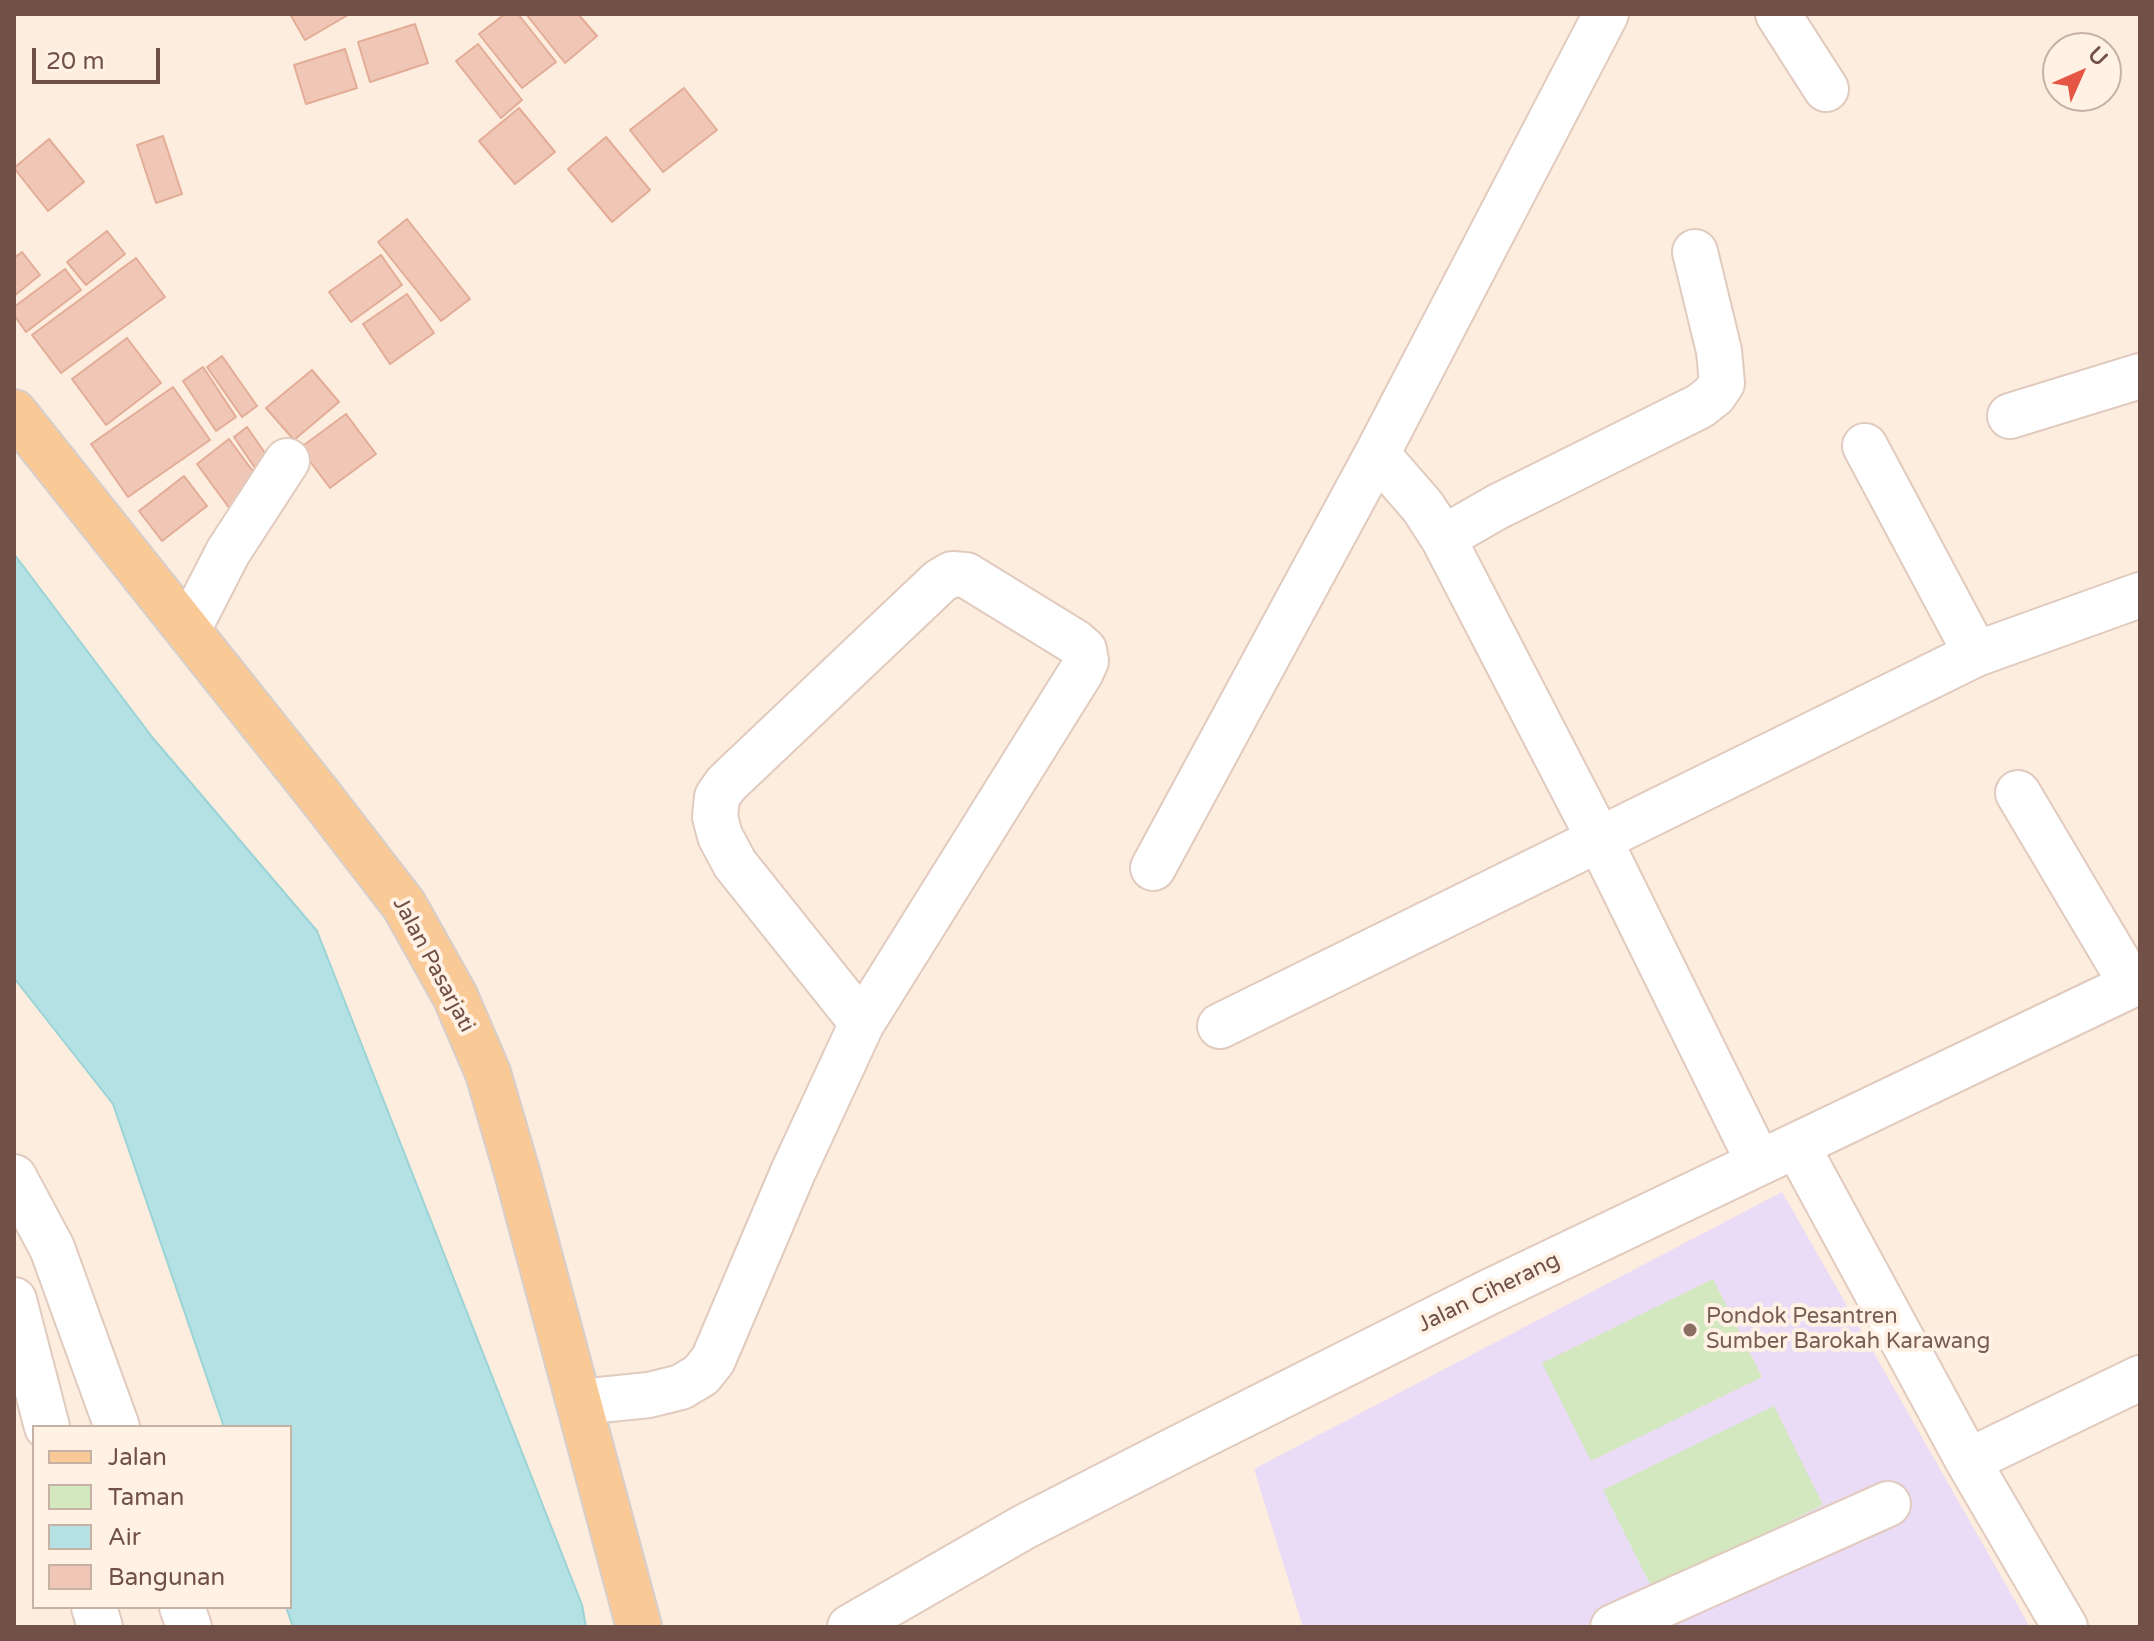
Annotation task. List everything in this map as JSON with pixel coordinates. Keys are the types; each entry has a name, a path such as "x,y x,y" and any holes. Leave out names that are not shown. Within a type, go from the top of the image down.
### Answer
{"main road":[{"name":"Jalan Pasarjati","path":"14,412 404,905 455,996 488,1073 517,1172 639,1627"}],"street":[{"path":"1153,868 1377,454 1606,14"},
{"path":"1778,14 1826,89"},
{"path":"1443,538 1497,507 1700,406 1714,395 1722,383 1719,351 1695,252"},
{"path":"2010,416 2140,376"},
{"path":"1865,446 1976,654"},
{"path":"1377,454 1423,507 1443,538 1600,841 1778,1154 1968,1461 2065,1627"},
{"path":"188,630 228,552 287,461"},
{"path":"580,1402 649,1395 681,1387 701,1375 713,1360 793,1172 862,1023 1081,672 1086,661 1084,650 1075,642 966,575 952,574 940,581 726,784 717,797 717,826 735,864 862,1023"},
{"path":"1220,1026 1976,654 2140,595"},
{"path":"2018,793 2136,983"},
{"name":"Jalan Ciherang","path":"850,1627 1024,1527 1487,1293 2136,983"},
{"path":"14,1177 52,1248 116,1425"},
{"path":"14,1300 46,1425"},
{"path":"1968,1461 2140,1378"},
{"path":"1613,1627 1888,1504"}],"shaded area":[{"name":"Pondok Pesantren Sumber Barokah Karawang","path":"1782,1192 2030,1627 1303,1627 1254,1469"}],"green space":[{"path":"1713,1279 1762,1377 1591,1461 1542,1363"},
{"path":"1774,1406 1823,1505 1652,1588 1603,1490"}],"water":[{"path":"14,554 152,737 317,931 582,1605 586,1627 293,1627 287,1609 292,1609 292,1425 223,1425 113,1104 14,978"}],"building":[{"path":"290,14 348,14 348,15 305,40"},
{"path":"505,14 518,14 556,62 522,88 479,34"},
{"path":"526,14 578,14 597,36 565,63"},
{"path":"415,24 428,63 370,82 358,42"},
{"path":"478,44 522,100 501,118 456,61"},
{"path":"345,49 357,88 306,104 294,65"},
{"path":"684,88 717,130 663,172 630,130"},
{"path":"519,108 555,152 515,184 479,141"},
{"path":"163,136 182,194 156,203 137,145"},
{"path":"606,137 650,190 612,222 568,169"},
{"path":"49,139 84,182 48,211 14,168"},
{"path":"407,219 470,299 441,321 378,242"},
{"path":"107,231 125,254 86,285 67,262"},
{"path":"22,252 40,275 14,296 14,258"},
{"path":"381,255 402,285 351,322 329,292"},
{"path":"136,258 165,297 61,373 32,335"},
{"path":"65,269 81,290 26,332 14,315 14,307"},
{"path":"407,294 434,333 390,364 363,324"},
{"path":"127,338 161,383 106,425 72,379"},
{"path":"222,356 257,406 242,417 207,367"},
{"path":"203,367 236,417 216,431 183,381"},
{"path":"312,370 339,402 294,440 266,408"},
{"path":"173,387 210,440 128,497 91,444"},
{"path":"346,414 376,454 330,488 300,448"},
{"path":"247,427 269,459 255,468 234,437"},
{"path":"229,439 263,485 230,509 197,464"},
{"path":"184,476 207,506 162,541 139,511"}],"place":[{"name":"Pondok Pesantren Sumber Barokah Karawang","path":"1690,1330"}]}
